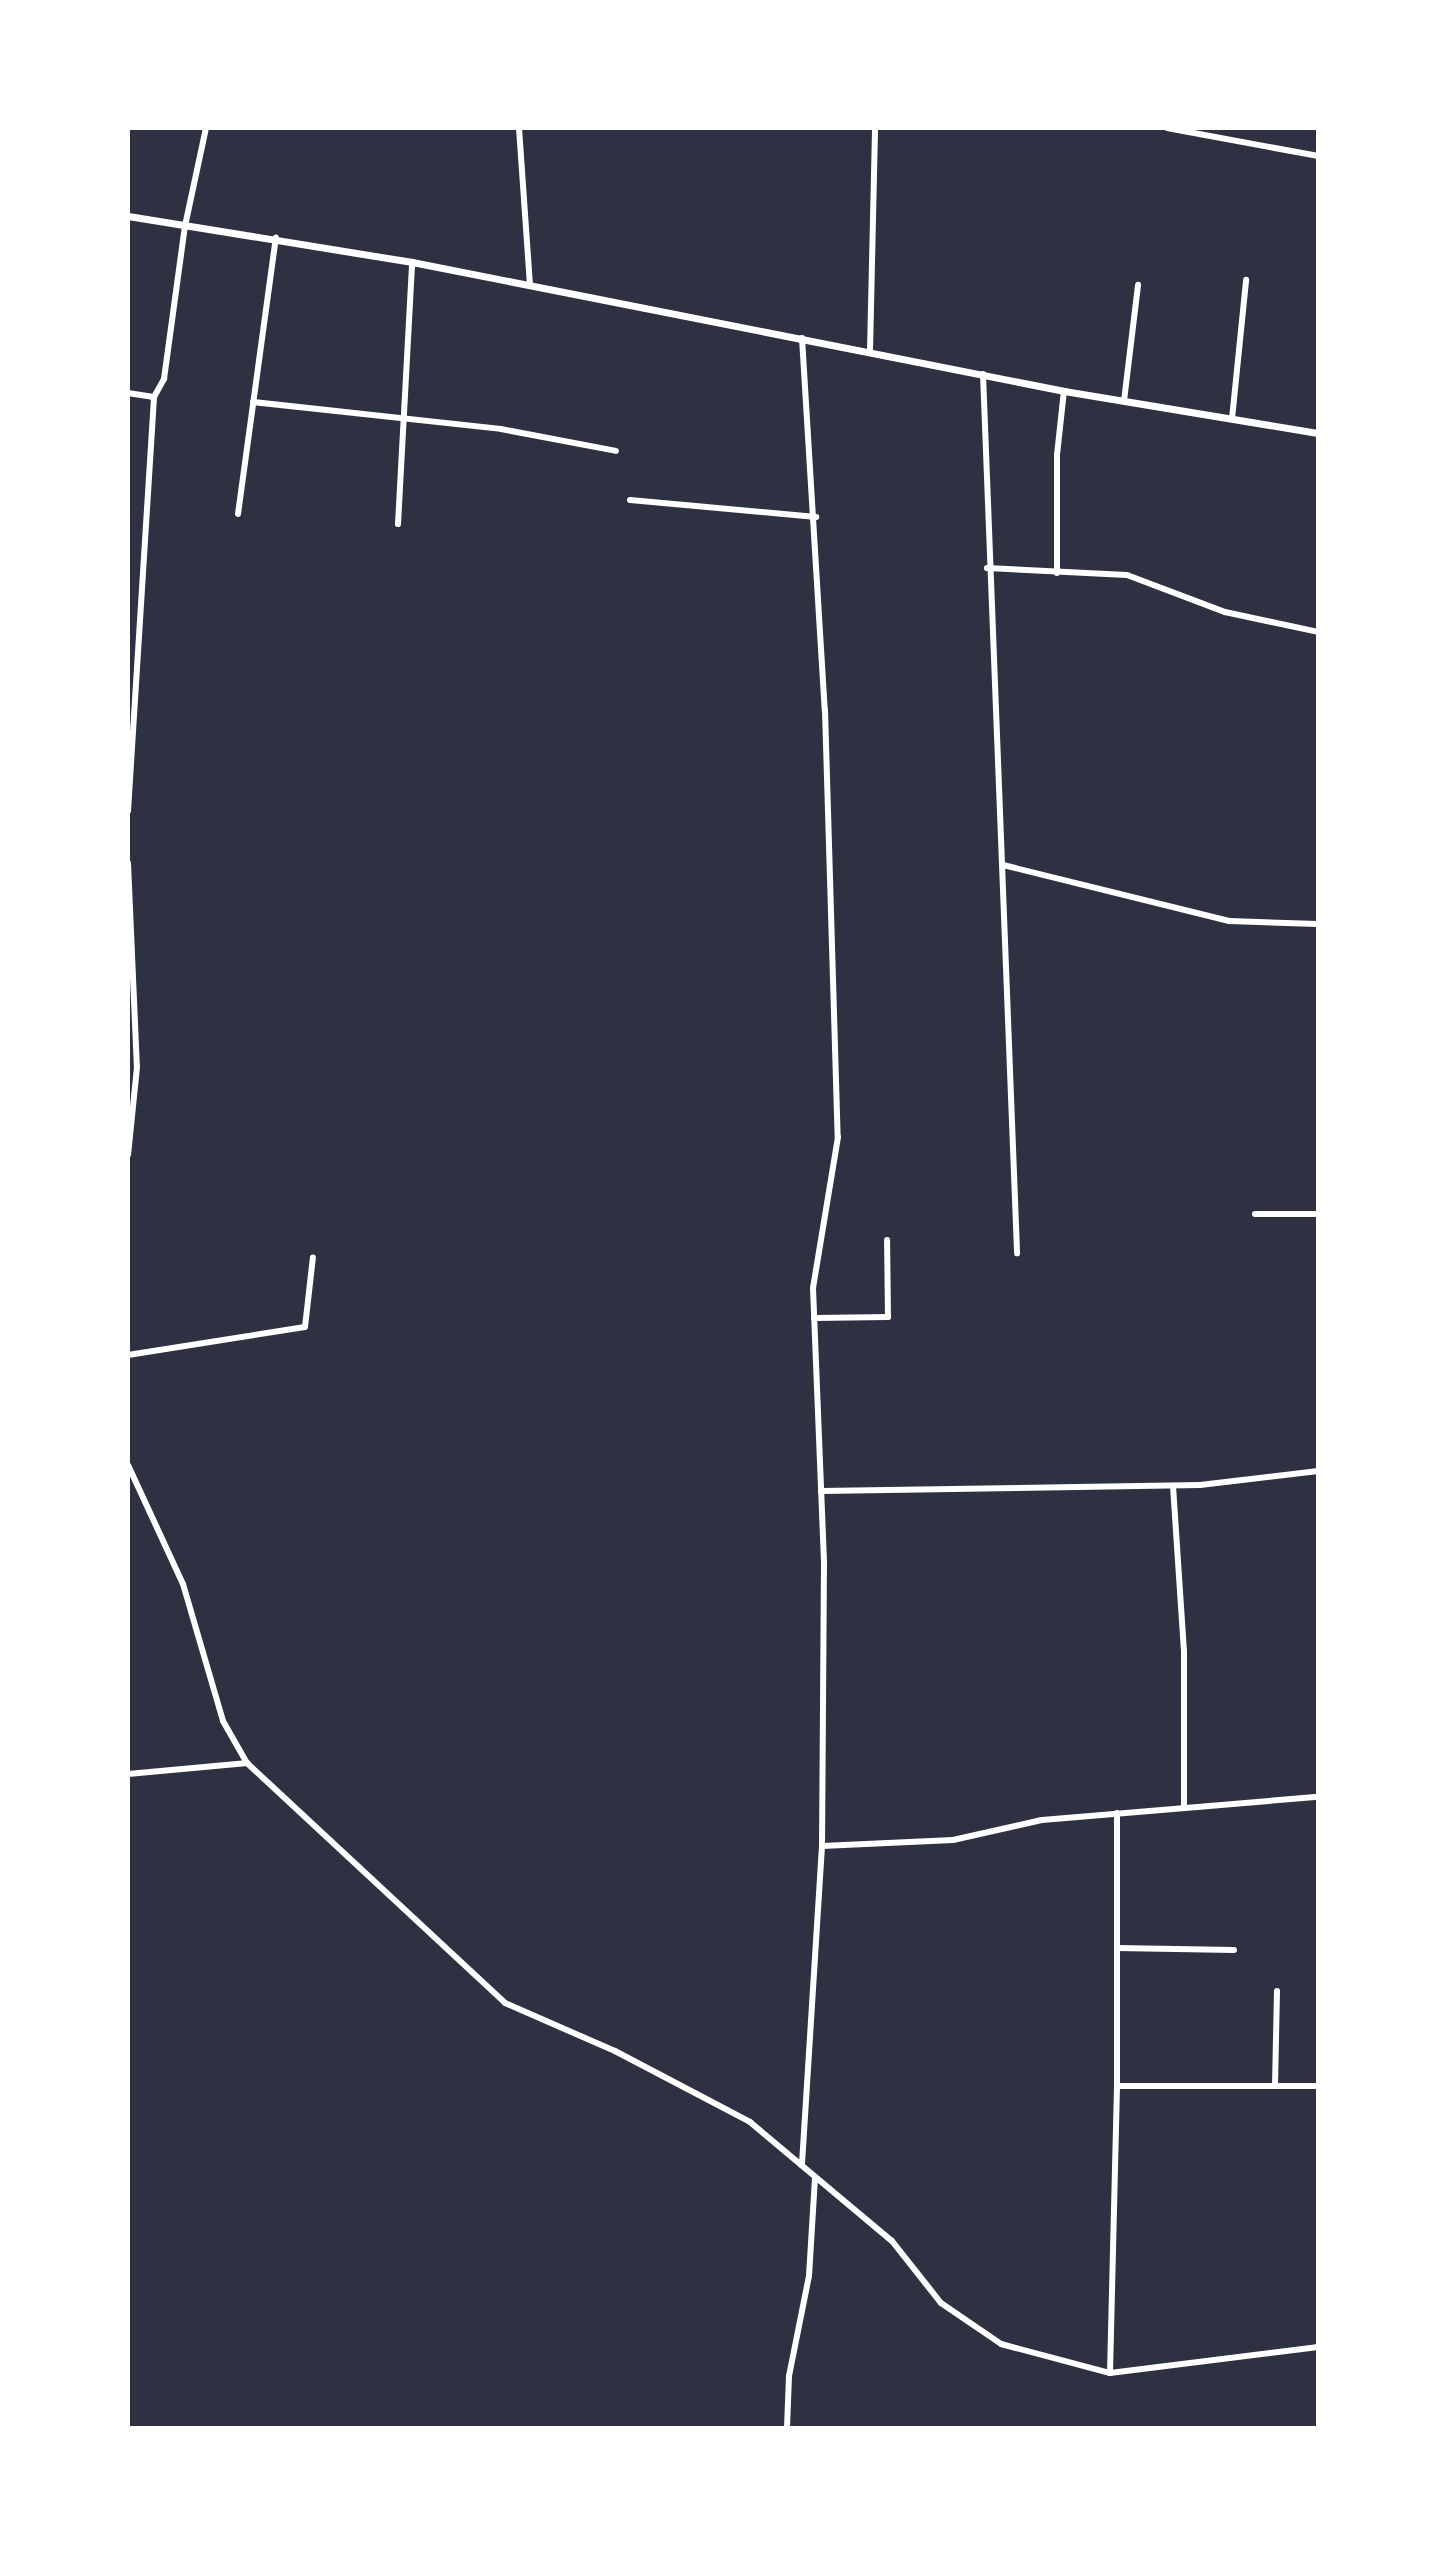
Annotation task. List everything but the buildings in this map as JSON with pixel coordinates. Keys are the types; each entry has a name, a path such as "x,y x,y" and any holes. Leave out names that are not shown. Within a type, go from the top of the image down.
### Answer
{"street":[{"path":"128,811 154,397 164,379 185,226 206,128"},
{"path":"519,128 530,284"},
{"path":"870,351 875,128"},
{"path":"1167,128 1318,156"},
{"path":"128,216 412,262 1064,391 1318,433"},
{"path":"238,514 276,238"},
{"path":"398,524 412,262"},
{"path":"1232,419 1246,280"},
{"path":"1124,401 1138,285"},
{"path":"802,338 816,517 838,1137 813,1288 821,1491 822,1846 802,2165"},
{"path":"983,374 987,568 1003,865 1017,1253"},
{"path":"1057,573 1057,455 1064,391"},
{"path":"128,393 154,397"},
{"path":"253,402 403,417 616,451"},
{"path":"630,500 816,517"},
{"path":"987,568 1127,575 1225,612 1318,632"},
{"path":"128,863 137,1067 128,1155"},
{"path":"1003,865 1230,921 1318,924"},
{"path":"1255,1214 1318,1214"},
{"path":"814,1318 888,1317 887,1240"},
{"path":"128,1355 305,1327 313,1257"},
{"path":"128,1465 183,1584 223,1721 247,1763 505,2003 615,2051 750,2122 892,2241 941,2303 1001,2344 1110,2373 1318,2347"},
{"path":"821,1491 1173,1486 1318,1471"},
{"path":"1173,1486 1184,1651 1184,1808"},
{"path":"128,1774 247,1763"},
{"path":"822,1846 953,1840 1042,1820 1318,1797"},
{"path":"1110,2373 1117,2086 1117,1813"},
{"path":"1117,1948 1234,1950"},
{"path":"1275,2086 1277,1991"},
{"path":"1117,2086 1318,2086"},
{"path":"787,2428 789,2376 809,2276 815,2179"}]}
